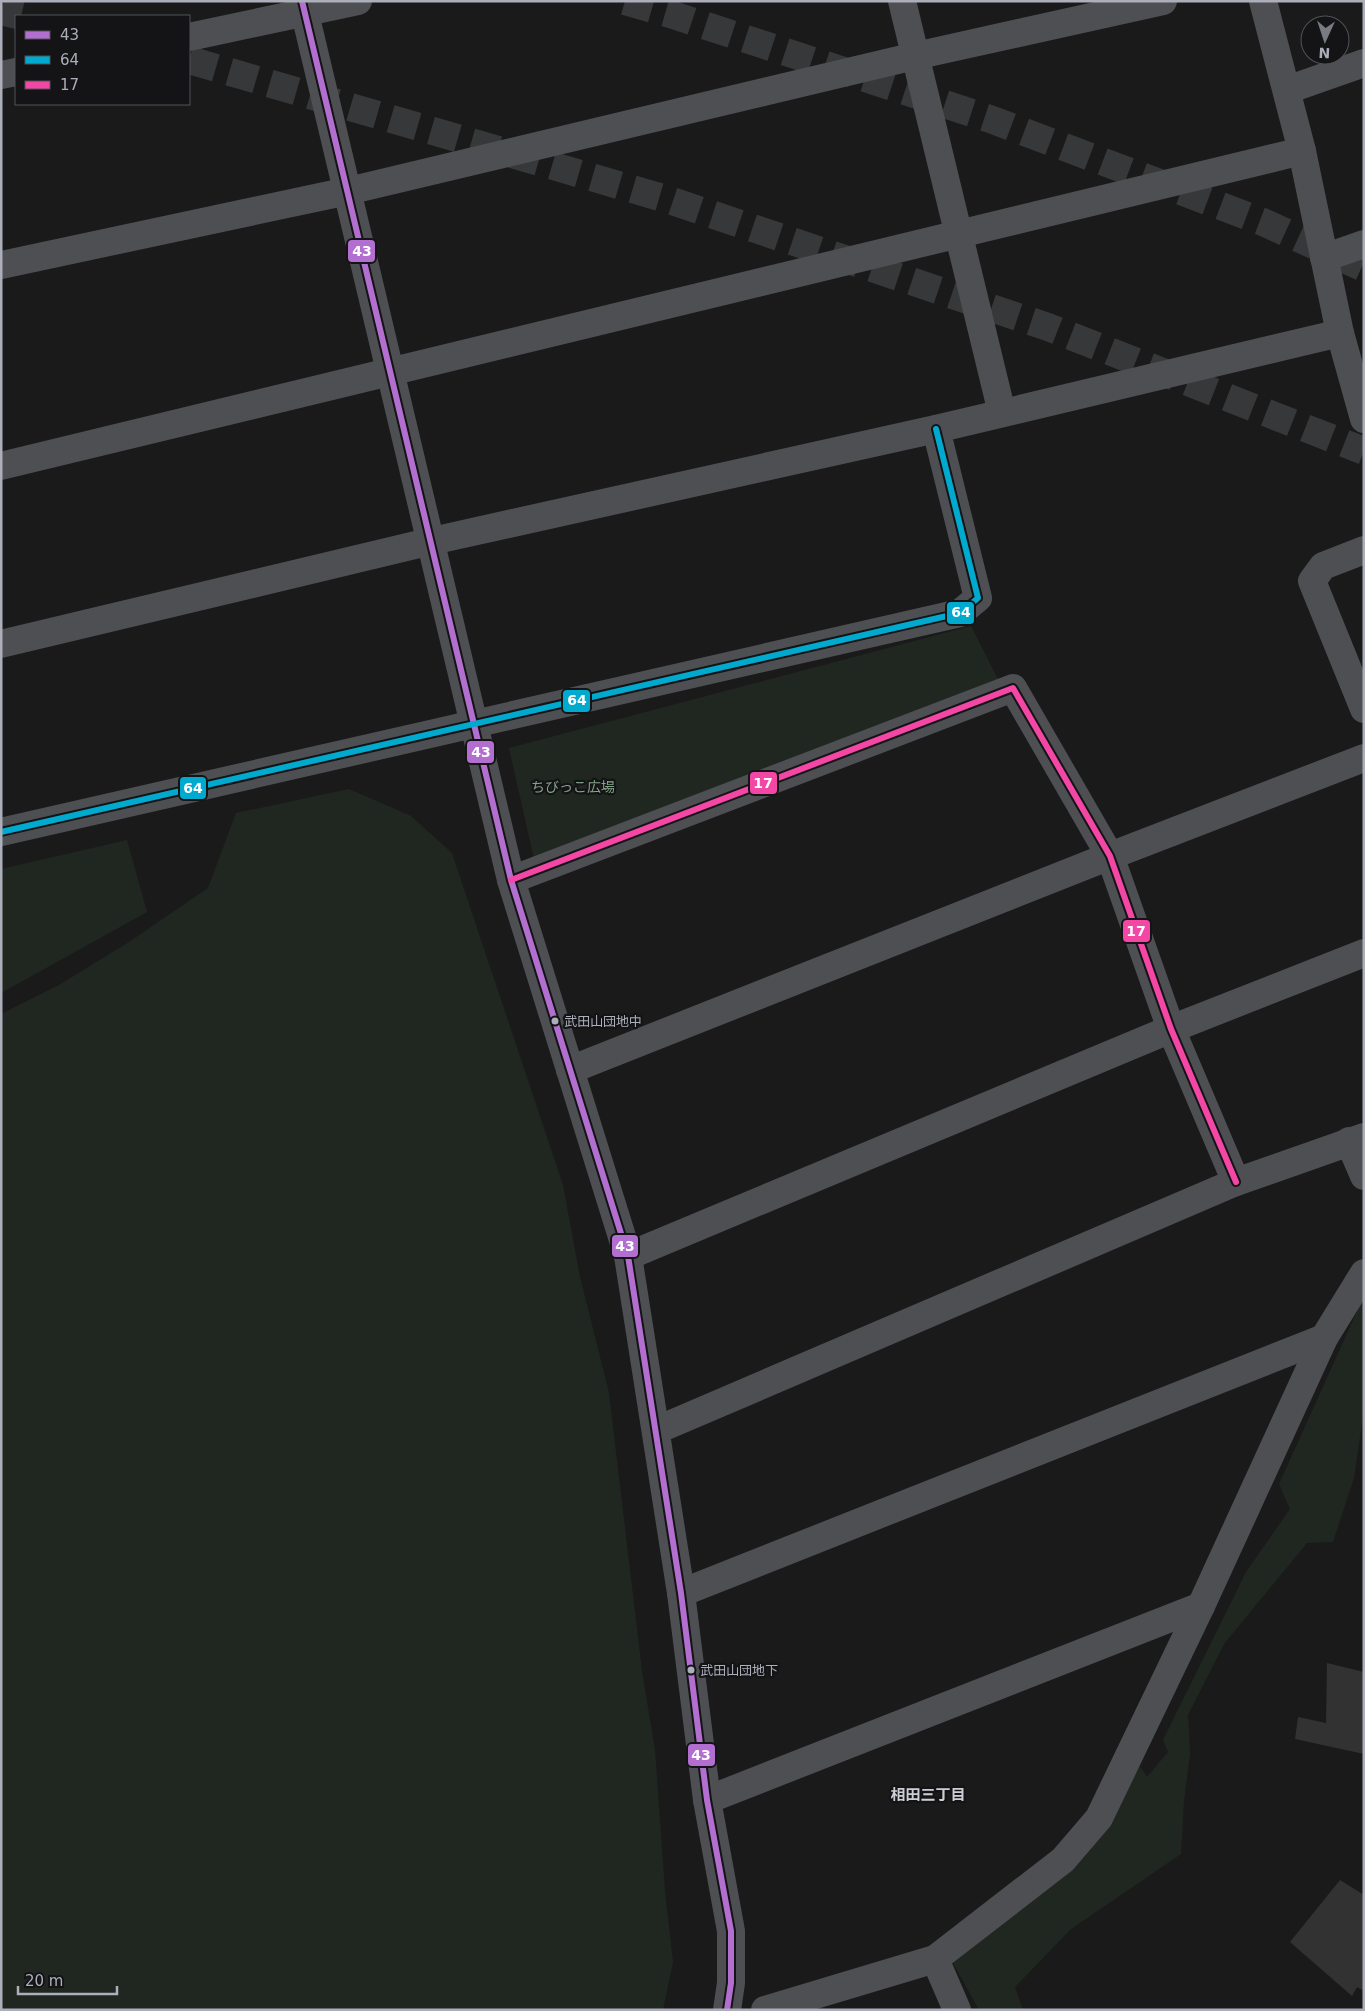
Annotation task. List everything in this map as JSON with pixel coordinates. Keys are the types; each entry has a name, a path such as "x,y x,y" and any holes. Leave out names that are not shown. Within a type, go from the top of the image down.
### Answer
{"street":[{"path":"190,37 304,8 358,1"},
{"path":"902,1 1002,413"},
{"path":"1,265 348,191 915,56 1163,1"},
{"path":"1263,1 1302,151 1340,333 1364,419"},
{"path":"304,8 432,541 510,880 628,1256 657,1430 681,1593 707,1800 731,1932 731,1983 727,2010"},
{"path":"1287,90 1364,63"},
{"path":"1,75 15,72"},
{"path":"1,466 958,236 1302,151"},
{"path":"1324,258 1364,244"},
{"path":"1,644 432,541 936,429 1340,333"},
{"path":"1,832 960,613 978,598 936,429"},
{"path":"1364,550 1323,566 1312,581 1364,709"},
{"path":"510,880 1014,688 1110,856 1171,1029 1236,1182"},
{"path":"570,1070 1110,856 1364,758"},
{"path":"628,1256 1171,1029 1364,953"},
{"path":"657,1430 1236,1182 1357,1139 1364,1176"},
{"path":"765,2010 936,1959 1062,1860 1099,1818 1201,1606 1324,1338 1364,1273"},
{"path":"681,1593 1324,1338"},
{"path":"707,1800 1201,1606"},
{"path":"936,1959 958,2010"}],"green space":[{"name":"ちびっこ広場","path":"971,626 999,681 534,859 509,748"},
{"path":"349,789 411,816 452,853 563,1185 580,1277 609,1393 642,1671 655,1750 665,1891 673,1962 663,2010 1,2010 1,1014 59,985 129,942 208,888 236,813"},
{"path":"127,840 147,912 1,993 1,869"},
{"path":"1364,1296 1364,1409 1354,1478 1333,1542 1307,1543 1224,1644 1188,1715 1190,1754 1184,1801 1181,1854 1071,1929 1015,1987 1023,2010 979,2010 952,1961 1092,1844 1140,1766 1147,1777 1168,1752 1163,1740 1246,1572 1290,1509 1279,1484"}],"building":[{"path":"1327,1663 1364,1672 1364,1754 1295,1739 1298,1717 1326,1723"},
{"path":"1340,1880 1364,1895 1364,1991 1357,1987 1352,1996 1290,1942"}],"tunnel":[{"path":"625,1 990,119 1263,222 1364,268"},
{"path":"1,11 17,15"},
{"path":"190,60 663,198 1048,327 1364,451"}],"transit line":[{"name":"43","path":"302,1 511,880 628,1256 681,1593 707,1800 731,1931 731,1983 727,2010"},
{"name":"64","path":"1,832 960,613 978,598 936,429"},
{"name":"17","path":"511,880 1013,688 1110,856 1171,1029 1236,1182"}],"place":[{"name":"武田山団地中","path":"555,1021"},
{"name":"武田山団地下","path":"691,1670"}],"district":[{"name":"相田三丁目","path":"928,1795"}]}
